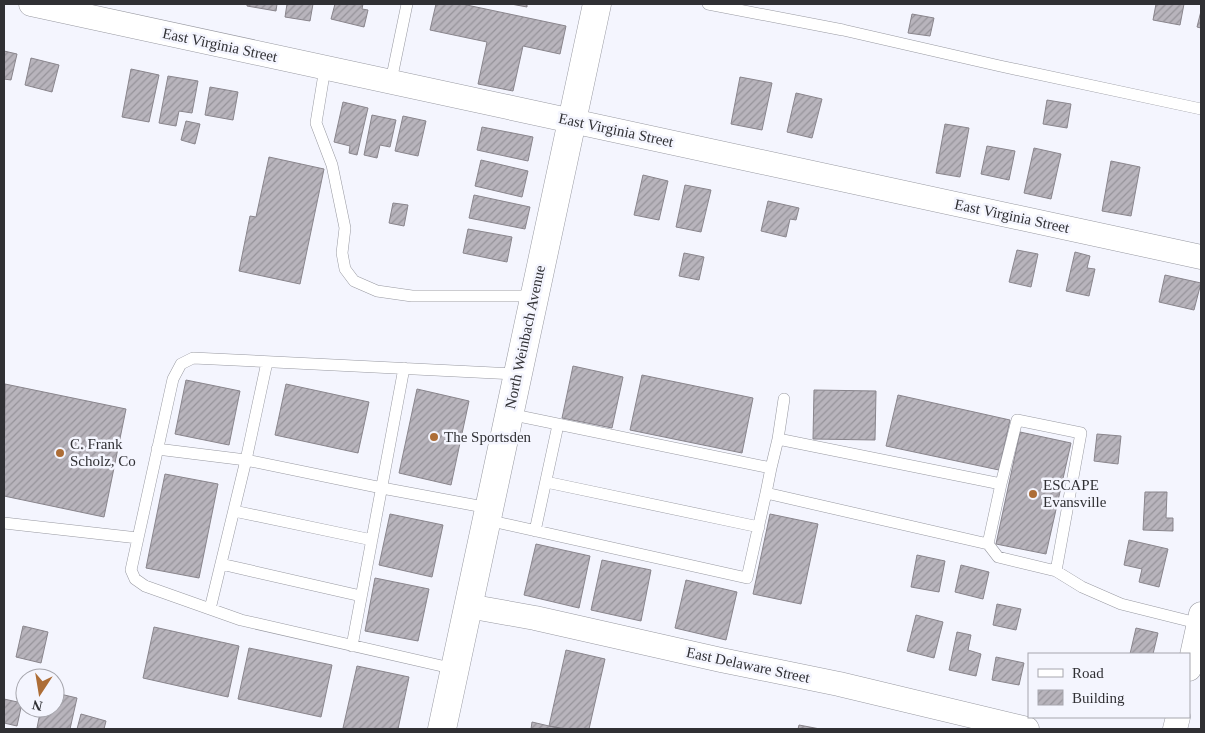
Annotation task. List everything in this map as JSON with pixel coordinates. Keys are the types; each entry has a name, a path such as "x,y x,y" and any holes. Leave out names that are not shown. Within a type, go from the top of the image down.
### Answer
{"main road":[{"name":"North Weinbach Avenue","path":"442,729 597,4"}],"street":[{"name":"East Virginia Street","path":"31,4 1201,256"},
{"name":"East Delaware Street","path":"468,606 535,618 721,660 839,684 1027,729"},
{"path":"1190,665 1200,620"}],"lane":[{"path":"391,82 407,4"},
{"path":"708,4 843,30 1000,66 1201,108"},
{"path":"325,68 316,124 332,165 345,228 342,253 346,269 354,281 378,291 412,296 534,296"},
{"path":"455,669 241,620 145,586 136,579 131,570 173,379 181,364 193,358 517,374"},
{"path":"210,609 246,460 267,362"},
{"path":"352,646 404,368"},
{"path":"157,449 246,460 382,488 488,514 535,531 747,578 778,439 784,399"},
{"path":"509,414 771,468"},
{"path":"988,544 1017,420 1081,433 1056,571"},
{"path":"535,531 558,425"},
{"path":"778,439 1001,484"},
{"path":"546,482 758,527"},
{"path":"766,493 988,544 998,557 1056,571 1082,588 1121,604 1200,620"},
{"path":"234,511 372,540"},
{"path":"4,523 138,538"},
{"path":"221,564 362,596"}],"building":[{"path":"247,4 277,4 276,11 247,6"},
{"path":"287,4 313,4 310,21 285,17"},
{"path":"335,4 363,4 362,9 368,10 364,27 331,19"},
{"path":"436,4 462,4 566,26 560,54 523,46 513,91 478,84 487,42 430,30"},
{"path":"511,4 527,4 527,7"},
{"path":"1156,4 1184,4 1180,25 1153,20"},
{"path":"1201,11 1201,28 1197,27"},
{"path":"912,14 934,18 930,36 908,33"},
{"path":"4,51 17,54 11,80 4,79"},
{"path":"31,58 59,65 52,92 25,85"},
{"path":"131,69 159,75 149,122 122,117"},
{"path":"168,76 198,81 192,113 179,111 176,126 159,123"},
{"path":"740,77 772,83 762,130 731,124"},
{"path":"210,87 238,92 233,120 205,115"},
{"path":"796,93 822,99 812,138 787,132"},
{"path":"1047,100 1071,104 1067,128 1043,124"},
{"path":"343,102 368,108 357,155 349,153 350,146 334,142"},
{"path":"372,115 396,120 390,147 380,145 377,158 364,155"},
{"path":"403,116 426,121 418,156 395,151"},
{"path":"186,121 200,124 195,144 181,140"},
{"path":"945,124 969,128 960,177 936,173"},
{"path":"482,127 533,137 528,161 477,150"},
{"path":"987,146 1015,151 1009,180 981,174"},
{"path":"1034,148 1061,154 1051,199 1024,193"},
{"path":"269,157 324,169 300,284 239,271 250,216 256,217"},
{"path":"481,160 528,171 522,197 475,186"},
{"path":"1111,161 1140,167 1131,216 1102,211"},
{"path":"643,175 668,181 659,220 634,215"},
{"path":"685,185 711,190 701,232 676,227"},
{"path":"474,195 530,207 525,229 469,218"},
{"path":"768,201 799,208 796,220 790,219 786,237 761,231"},
{"path":"393,203 408,205 404,226 389,223"},
{"path":"468,229 512,237 507,262 463,253"},
{"path":"1017,250 1038,254 1031,287 1009,282"},
{"path":"1075,252 1090,256 1087,268 1095,269 1089,296 1066,291"},
{"path":"684,253 704,257 699,280 679,276"},
{"path":"1165,275 1201,283 1194,310 1159,302"},
{"path":"573,366 623,377 612,428 562,418"},
{"path":"642,375 753,398 742,453 630,430"},
{"path":"186,380 240,391 229,445 175,434"},
{"name":"C. Frank Scholz, Co","path":"5,384 126,409 104,517 4,496"},
{"path":"286,384 369,402 358,453 275,435"},
{"name":"The Sportsden","path":"417,389 469,401 451,485 399,473"},
{"path":"814,390 876,391 875,440 813,439"},
{"path":"898,395 1010,420 999,470 886,446"},
{"name":"ESCAPE Evansville","path":"1020,432 1071,443 1046,554 996,544"},
{"path":"1097,434 1121,436 1118,464 1094,461"},
{"path":"165,474 218,484 199,578 146,568"},
{"path":"1145,492 1167,492 1166,518 1173,518 1173,531 1143,530"},
{"path":"390,514 443,525 432,577 379,565"},
{"path":"770,514 818,524 801,604 753,594"},
{"path":"1129,540 1168,549 1159,587 1139,582 1142,569 1124,565"},
{"path":"536,544 590,556 579,608 524,595"},
{"path":"917,555 945,561 939,592 911,587"},
{"path":"602,560 651,570 641,621 591,610"},
{"path":"961,565 989,572 983,599 955,592"},
{"path":"375,578 429,589 418,641 365,631"},
{"path":"686,580 737,592 726,640 675,628"},
{"path":"997,604 1021,609 1016,630 993,625"},
{"path":"916,615 943,622 934,658 907,651"},
{"path":"23,626 48,632 41,663 16,657"},
{"path":"154,627 239,646 228,697 143,678"},
{"path":"1136,628 1158,633 1153,653 1130,653"},
{"path":"957,632 971,635 968,650 981,654 976,676 949,670"},
{"path":"249,648 332,665 321,717 238,699"},
{"path":"566,650 605,659 589,729 565,729 549,726"},
{"path":"996,657 1024,663 1019,685 992,680"},
{"path":"357,666 409,677 398,729 343,728"},
{"path":"65,695 77,698 70,729 37,728 39,718 65,718"},
{"path":"4,699 15,701 15,718 19,718 17,726 4,723"},
{"path":"81,714 106,721 104,729 77,729"},
{"path":"532,722 549,726 565,729 531,729"},
{"path":"799,725 820,729 798,729"}],"place":[{"name":"The Sportsden","path":"434,437"},
{"name":"C. Frank Scholz, Co","path":"60,453"},
{"name":"ESCAPE Evansville","path":"1033,494"}]}
